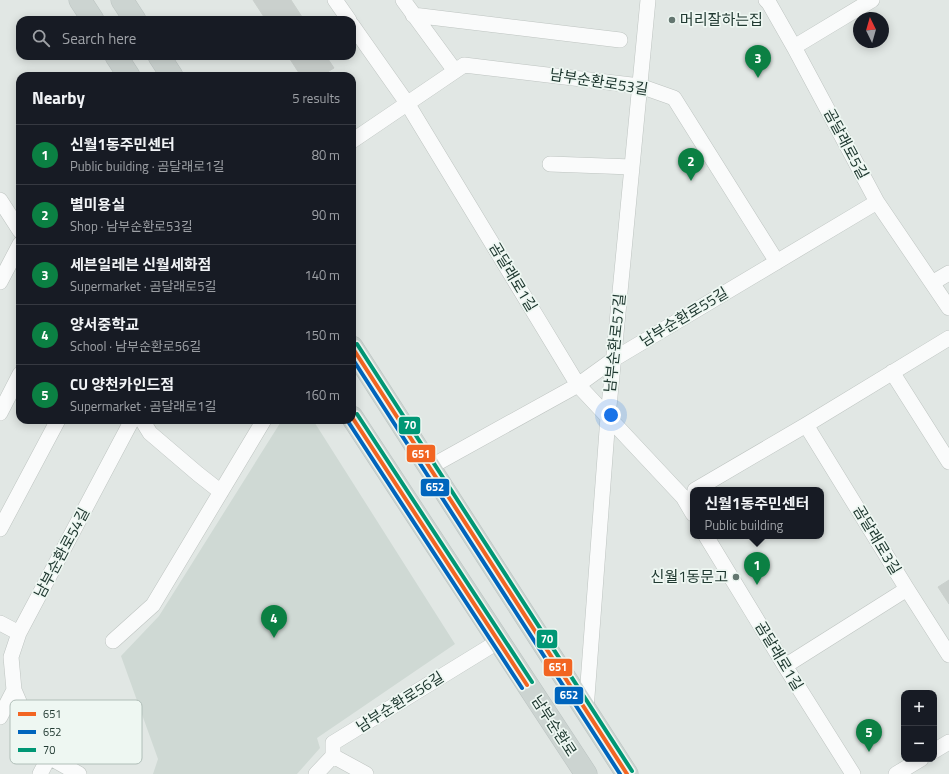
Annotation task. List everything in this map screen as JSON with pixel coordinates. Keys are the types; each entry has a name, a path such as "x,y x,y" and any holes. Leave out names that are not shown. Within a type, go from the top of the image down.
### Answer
{"main road":[{"path":"80,0 90,16"},
{"path":"122,0 132,16"},
{"path":"119,60 126,72"},
{"path":"162,60 169,72"},
{"path":"356,353 627,774"},
{"name":"남부순환로","path":"356,423 586,774"}],"street":[{"path":"335,0 346,16"},
{"path":"403,0 455,71"},
{"name":"남부순환로57길","path":"586,710 608,417 648,0"},
{"name":"곰달래로5길","path":"766,0 794,47 877,202 949,308"},
{"path":"794,47 872,0"},
{"path":"413,15 620,40"},
{"name":"곰달래로1길","path":"356,31 407,104 578,385 608,417 690,493"},
{"name":"남부순환로53길","path":"356,138 464,64 640,86 674,98 777,262"},
{"path":"550,164 632,167"},
{"path":"0,200 16,225"},
{"name":"남부순환로55길","path":"430,467 578,385 614,359 877,202"},
{"path":"0,282 16,252"},
{"path":"932,283 949,273"},
{"path":"700,487 949,338"},
{"path":"892,372 949,462"},
{"path":"0,413 16,382"},
{"path":"0,529 56,424"},
{"name":"남부순환로54길","path":"18,700 14,690 11,657 19,633 130,424"},
{"path":"144,424 150,433 221,492"},
{"path":"113,641 153,605 262,424"},
{"name":"곰달래로3길","path":"806,425 949,655"},
{"name":"곰달래로1길","path":"708,539 784,666 853,774"},
{"path":"784,666 907,589"},
{"path":"0,623 19,633"},
{"name":"남부순환로56길","path":"316,774 333,756 333,743 499,641"},
{"path":"0,717 14,690"},
{"path":"937,749 949,742"},
{"path":"333,756 366,774"},
{"path":"896,774 916,762"},
{"path":"40,774 45,764"},
{"name":"남부순환로54길","path":"61,764 79,774"}],"shaded area":[{"path":"279,424 316,424 455,644 317,738 320,748 297,774 153,774 158,759 142,714 142,700 137,700 121,656 159,616"}],"building":[{"path":"253,0 291,0 301,16 263,16"},
{"path":"291,60 329,60 334,68 328,72 298,72"},
{"path":"949,580 949,604 938,587"}],"transit line":[{"name":"70","path":"357,344 632,771"},
{"name":"651","path":"356,353 627,774"},
{"name":"652","path":"356,364 620,774"},
{"name":"70","path":"357,414 532,682"},
{"name":"651","path":"356,423 527,685"},
{"name":"652","path":"350,424 522,688"}],"place":[{"name":"머리잘하는집","path":"672,20"},
{"name":"세븐일레븐 신월세화점","path":"758,78"},
{"name":"별미용실","path":"691,181"},
{"name":"신월1동문고","path":"736,577"},
{"name":"신월1동주민센터","path":"757,585"},
{"name":"양서중학교","path":"274,638"},
{"name":"CU 양천카인드점","path":"869,752"}]}
